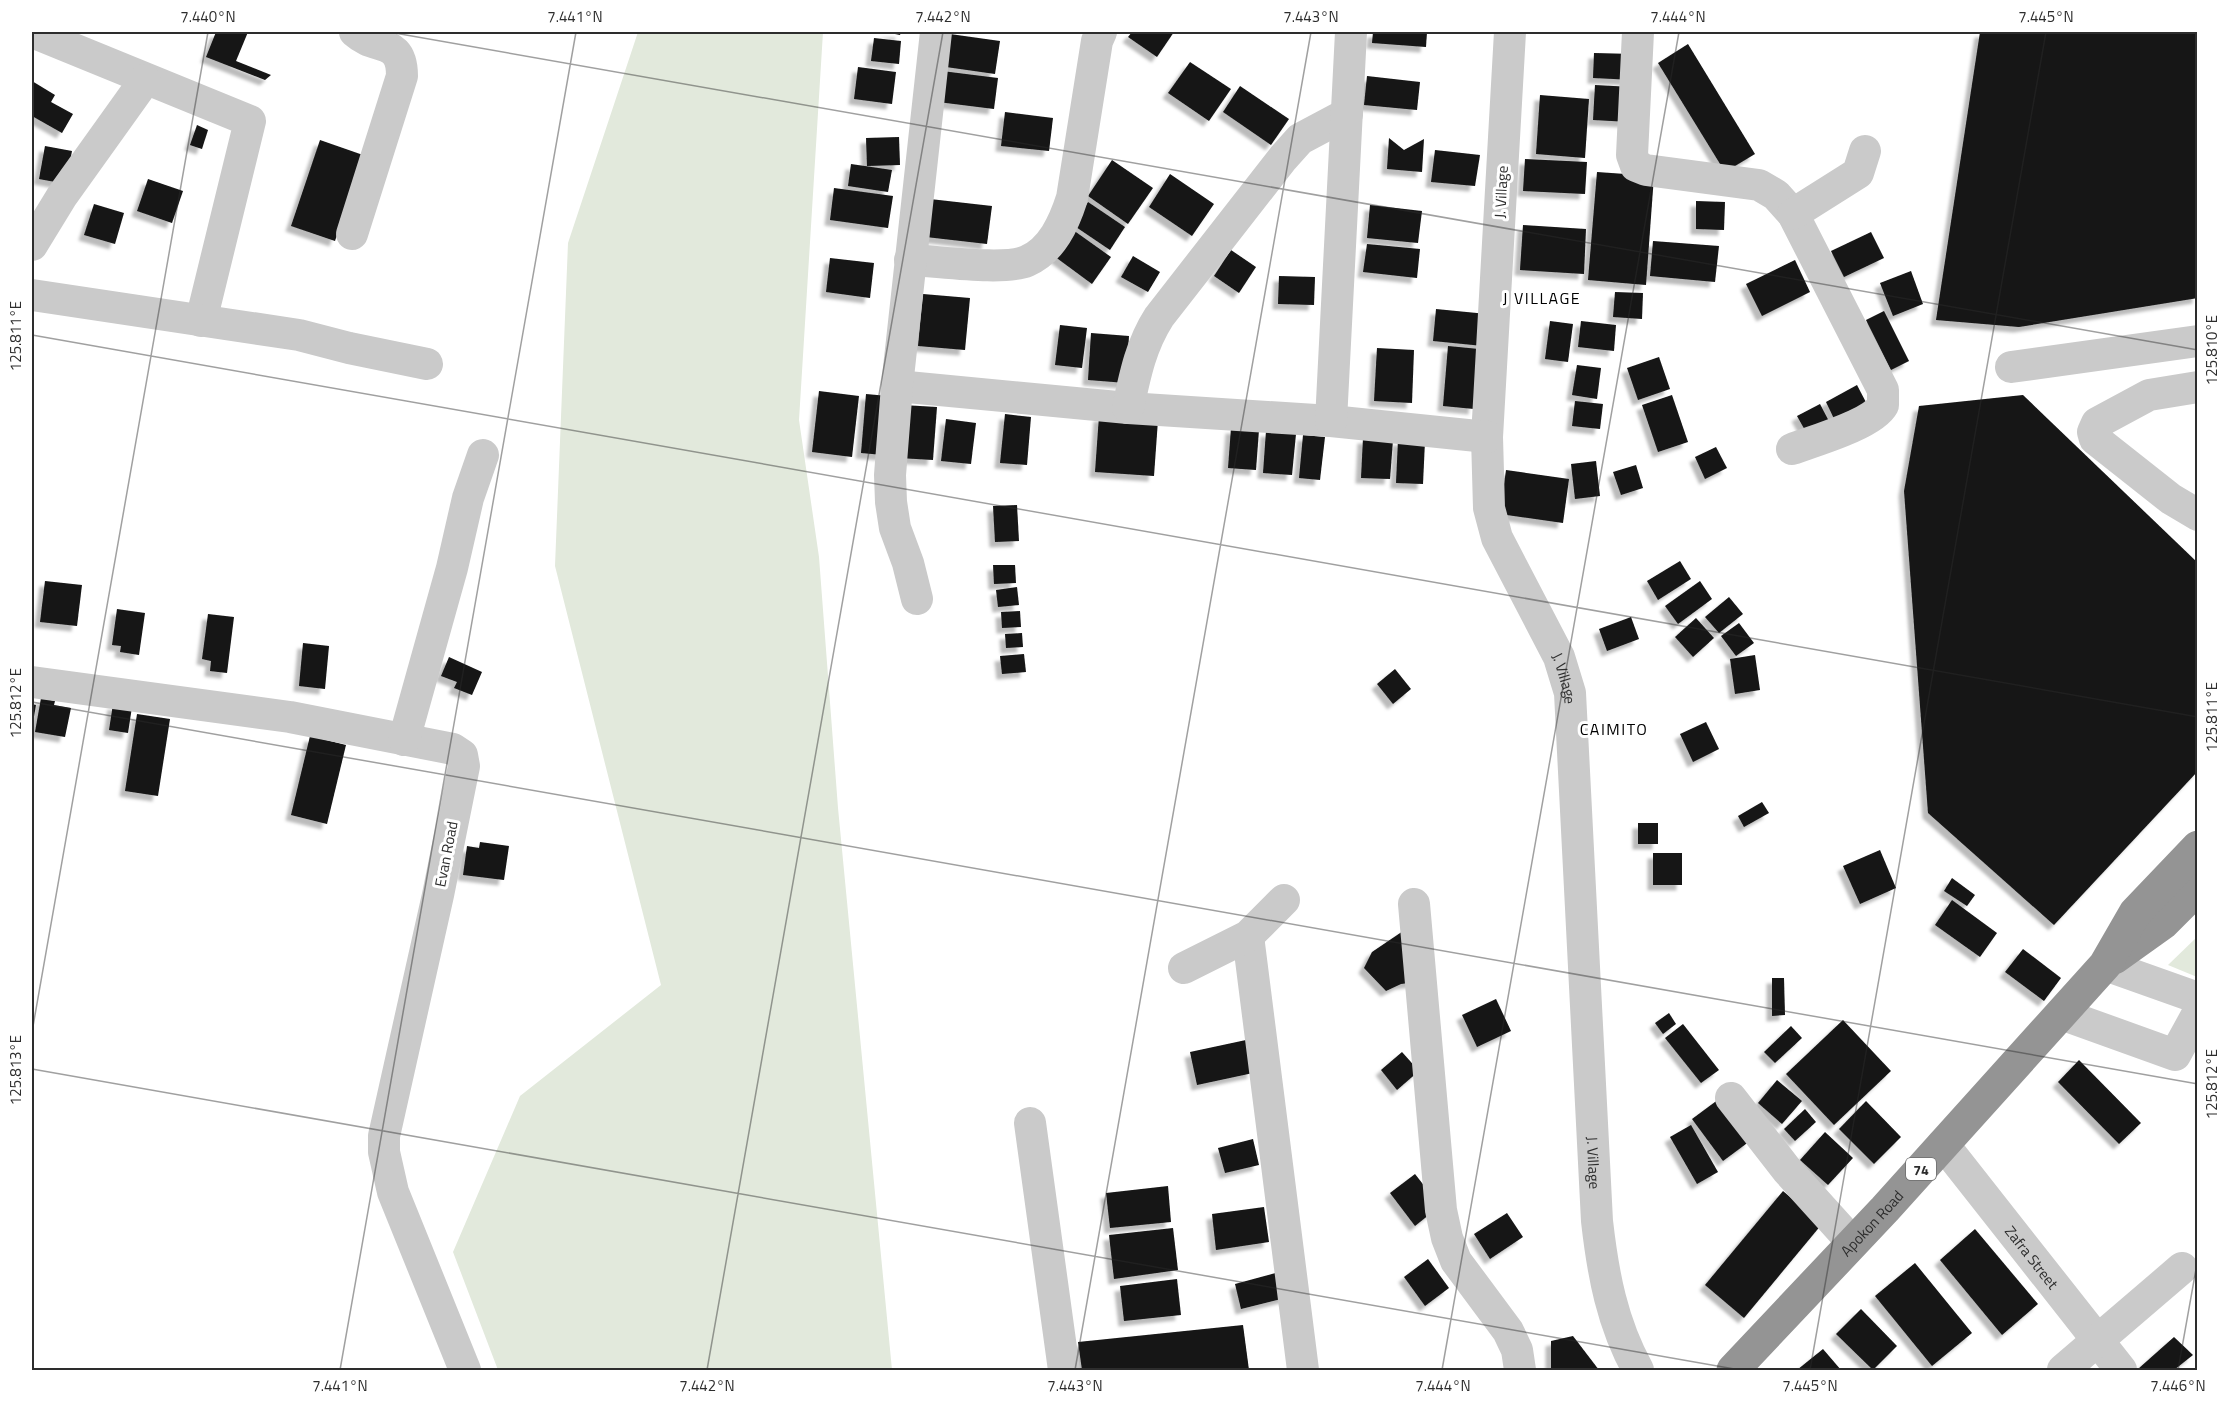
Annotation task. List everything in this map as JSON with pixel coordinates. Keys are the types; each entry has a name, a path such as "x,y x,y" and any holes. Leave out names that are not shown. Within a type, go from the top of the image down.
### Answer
{"highway":[{"name":"Apokon Road","path":"1733,1371 2061,1014 2105,964 2135,913 2198,847"},
{"name":"Apokon Road","path":"2105,964 2163,923 2198,888"}],"street":[{"path":"32,32 250,121 201,321"},
{"path":"352,234 402,76 400,57 393,50 365,39 355,32"},
{"path":"917,599 908,563 895,528 890,475 910,260 936,32"},
{"path":"910,260 1004,266 1027,261 1049,245 1064,221 1072,198 1097,41 1101,32"},
{"path":"1331,421 1351,32"},
{"name":"J. Village","path":"1510,32 1487,437 1489,508 1497,538 1559,657 1570,693 1597,1221 1609,1298 1627,1351 1638,1371"},
{"path":"1638,32 1632,154 1636,166 1646,170 1760,185 1776,195 1793,214 1883,390 1881,409 1872,417 1844,430 1792,448"},
{"path":"32,245 62,196 146,80"},
{"path":"1128,408 1142,351 1159,317 1300,139 1347,114"},
{"path":"1793,214 1858,173 1866,151"},
{"path":"32,295 299,335 427,364"},
{"path":"2011,367 2198,341"},
{"path":"897,386 1128,408 1331,421 1487,437"},
{"path":"2198,387 2149,395 2097,423 2092,432 2095,439 2154,486 2198,515"},
{"path":"404,740 452,568 468,498 483,455"},
{"name":"Evan Road","path":"32,682 290,717 458,751 464,760 438,895 384,1136 384,1152 393,1192 465,1371"},
{"path":"1184,968 1248,936 1284,900"},
{"path":"1414,904 1441,1210 1447,1238 1456,1261 1508,1331 1517,1350 1520,1371"},
{"path":"1248,936 1303,1371"},
{"path":"2105,964 2198,998"},
{"path":"2061,1014 2175,1055 2198,1013"},
{"path":"1731,1098 1787,1170 1853,1243"},
{"path":"1030,1123 1064,1371"},
{"name":"Zafra Street","path":"1943,1144 2121,1371"},
{"path":"2063,1371 2096,1340 2182,1268"}],"shaded area":[{"path":"638,32 823,32 799,420 819,557 838,808 892,1370 498,1370 453,1252 520,1096 661,985 555,566 568,243"},
{"path":"2197,937 2197,977 2168,965"}],"building":[{"path":"216,32 248,32 236,61 271,75 265,80 206,57"},
{"path":"885,32 901,32 900,35"},
{"path":"1132,32 1174,32 1157,57 1128,37"},
{"path":"1373,32 1427,32 1426,47 1372,43"},
{"path":"1980,32 2198,32 2198,298 2019,327 1936,320"},
{"path":"950,34 1000,41 995,74 946,67"},
{"path":"874,38 901,41 899,64 871,61"},
{"path":"1688,44 1755,154 1725,172 1658,63"},
{"path":"1594,53 1635,54 1634,80 1593,78"},
{"path":"1190,62 1231,89 1209,121 1168,93"},
{"path":"858,67 896,72 892,104 854,99"},
{"path":"942,71 998,78 994,109 938,102"},
{"path":"1367,76 1420,82 1417,110 1364,105"},
{"path":"32,81 55,95 51,102 73,114 62,133 32,116"},
{"path":"1595,85 1632,87 1630,122 1593,120"},
{"path":"1240,86 1289,119 1271,145 1223,112"},
{"path":"1540,95 1589,99 1585,158 1536,154"},
{"path":"1005,112 1053,118 1049,151 1001,146"},
{"path":"197,125 208,130 202,149 190,145"},
{"path":"899,137 900,165 867,166 866,138"},
{"path":"1389,138 1404,150 1424,139 1422,172 1387,169"},
{"path":"320,140 363,155 335,241 291,226"},
{"path":"45,146 72,151 66,184 39,179"},
{"path":"1435,150 1480,155 1475,186 1431,182"},
{"path":"1525,159 1587,162 1585,194 1523,191"},
{"path":"1112,160 1153,188 1128,224 1088,196"},
{"path":"851,164 892,170 888,192 848,186"},
{"path":"1597,172 1654,176 1646,285 1588,280"},
{"path":"1170,174 1214,204 1192,236 1149,207"},
{"path":"148,179 183,191 172,223 137,211"},
{"path":"834,188 893,196 888,228 830,220"},
{"path":"930,199 992,206 987,244 926,237"},
{"path":"1696,201 1725,202 1724,230 1696,229"},
{"path":"1088,202 1125,227 1110,250 1073,225"},
{"path":"94,204 124,213 115,244 84,235"},
{"path":"1370,205 1422,211 1418,243 1367,238"},
{"path":"1523,225 1586,229 1584,274 1520,270"},
{"path":"1073,230 1111,257 1092,284 1054,256"},
{"path":"1871,232 1884,258 1844,277 1831,251"},
{"path":"1653,241 1719,246 1715,282 1650,276"},
{"path":"1367,244 1420,249 1417,278 1363,272"},
{"path":"1231,250 1256,267 1239,293 1214,276"},
{"path":"1133,256 1160,272 1148,292 1121,277"},
{"path":"830,258 874,263 870,298 826,292"},
{"path":"1795,260 1810,292 1762,316 1746,284"},
{"path":"1911,271 1923,304 1893,316 1880,283"},
{"path":"1279,276 1315,277 1314,305 1278,304"},
{"path":"1615,292 1643,293 1642,319 1613,317"},
{"path":"923,294 970,298 965,350 918,346"},
{"path":"1436,309 1487,314 1483,346 1433,341"},
{"path":"1884,311 1909,361 1891,370 1866,320"},
{"path":"1550,321 1573,324 1568,362 1545,359"},
{"path":"1581,321 1616,325 1614,351 1578,347"},
{"path":"1060,325 1087,328 1082,368 1055,365"},
{"path":"1091,333 1129,336 1126,383 1088,380"},
{"path":"1448,346 1479,349 1474,409 1443,406"},
{"path":"1377,348 1414,350 1412,403 1374,401"},
{"path":"1659,357 1670,389 1638,400 1627,368"},
{"path":"1577,365 1601,368 1597,399 1572,395"},
{"path":"1857,385 1869,408 1837,425 1826,402"},
{"path":"819,391 859,396 852,457 812,452"},
{"path":"866,394 888,396 883,455 861,453"},
{"path":"1672,395 1688,442 1658,452 1642,405"},
{"path":"2023,395 2198,563 2198,771 2054,925 1928,813 1904,491 1919,406"},
{"path":"1575,401 1603,404 1600,429 1572,426"},
{"path":"1820,404 1832,427 1810,439 1797,416"},
{"path":"903,405 937,407 933,460 899,458"},
{"path":"1005,414 1031,417 1027,465 1000,463"},
{"path":"1099,416 1158,420 1154,476 1095,472"},
{"path":"946,419 976,423 971,464 941,461"},
{"path":"1231,428 1259,430 1256,470 1228,468"},
{"path":"1266,431 1296,434 1292,475 1263,473"},
{"path":"1303,435 1325,437 1320,480 1299,478"},
{"path":"1363,438 1393,440 1390,479 1361,478"},
{"path":"1398,440 1425,441 1423,484 1396,483"},
{"path":"1716,447 1727,468 1705,479 1695,457"},
{"path":"1596,461 1600,496 1575,499 1571,464"},
{"path":"1636,465 1643,488 1621,495 1613,472"},
{"path":"1506,470 1569,479 1563,523 1500,514"},
{"path":"1017,505 1019,541 995,542 993,506"},
{"path":"1680,561 1691,579 1658,600 1647,581"},
{"path":"993,565 1015,565 1016,583 994,584"},
{"path":"45,581 82,585 77,626 40,622"},
{"path":"1700,581 1712,599 1678,624 1665,606"},
{"path":"1017,587 1019,605 998,607 996,590"},
{"path":"1729,597 1743,614 1719,633 1705,617"},
{"path":"117,609 145,613 139,655 120,652 121,646 112,645"},
{"path":"1020,611 1021,627 1002,628 1001,612"},
{"path":"208,614 234,617 227,673 210,671 211,661 202,659"},
{"path":"1631,617 1639,639 1607,651 1599,629"},
{"path":"1696,618 1714,638 1693,657 1675,637"},
{"path":"1739,623 1754,643 1736,656 1721,636"},
{"path":"1022,633 1023,647 1006,648 1005,634"},
{"path":"303,643 329,646 325,689 299,686"},
{"path":"1024,654 1026,672 1002,674 1000,656"},
{"path":"1755,655 1760,690 1735,694 1730,659"},
{"path":"449,657 482,672 472,695 454,688 457,682 441,676"},
{"path":"1395,669 1411,689 1393,704 1377,684"},
{"path":"41,698 55,701 54,705 71,708 65,737 35,732"},
{"path":"32,704 36,705 33,722 32,722"},
{"path":"113,704 132,707 128,733 109,730"},
{"path":"137,714 170,719 158,796 125,791"},
{"path":"1706,722 1719,749 1693,762 1680,734"},
{"path":"310,736 346,745 327,824 291,815"},
{"path":"1762,802 1769,813 1744,827 1738,816"},
{"path":"1638,823 1658,823 1658,844 1638,844"},
{"path":"480,842 509,846 504,880 463,875 467,846 479,848"},
{"path":"1880,850 1896,888 1860,904 1843,866"},
{"path":"1653,853 1682,853 1682,885 1653,885"},
{"path":"1952,878 1975,895 1967,906 1944,891"},
{"path":"1952,900 1997,933 1980,957 1935,925"},
{"path":"1409,927 1416,982 1401,984 1386,991 1364,968 1372,952"},
{"path":"2023,949 2061,978 2044,1001 2005,972"},
{"path":"1772,978 1784,978 1785,1015 1772,1016"},
{"path":"1496,999 1511,1031 1477,1047 1462,1015"},
{"path":"1669,1013 1676,1024 1663,1034 1655,1023"},
{"path":"1843,1020 1891,1071 1834,1125 1786,1074"},
{"path":"1683,1024 1719,1070 1701,1083 1665,1038"},
{"path":"1791,1026 1802,1038 1775,1063 1764,1052"},
{"path":"1246,1040 1253,1073 1197,1085 1190,1052"},
{"path":"1402,1052 1419,1071 1397,1090 1381,1070"},
{"path":"2079,1060 2141,1123 2119,1144 2058,1082"},
{"path":"1777,1080 1802,1101 1782,1124 1758,1103"},
{"path":"1719,1099 1750,1141 1723,1161 1692,1119"},
{"path":"1866,1101 1901,1137 1874,1164 1839,1129"},
{"path":"1805,1109 1816,1122 1795,1141 1784,1129"},
{"path":"1691,1125 1718,1172 1697,1184 1670,1137"},
{"path":"1825,1132 1853,1158 1828,1185 1800,1160"},
{"path":"1253,1139 1259,1165 1225,1173 1218,1148"},
{"path":"1415,1174 1440,1206 1415,1226 1390,1193"},
{"path":"1168,1186 1171,1222 1110,1228 1106,1193"},
{"path":"1783,1191 1822,1224 1744,1318 1705,1285"},
{"path":"1264,1207 1269,1242 1216,1250 1212,1214"},
{"path":"1507,1213 1523,1237 1490,1259 1474,1234"},
{"path":"1173,1228 1178,1270 1114,1279 1109,1235"},
{"path":"1975,1229 2038,1304 2002,1335 1940,1260"},
{"path":"1428,1259 1449,1288 1425,1306 1404,1277"},
{"path":"1915,1263 1972,1333 1932,1366 1875,1296"},
{"path":"1287,1270 1289,1297 1241,1309 1235,1284"},
{"path":"1177,1279 1181,1315 1124,1321 1120,1286"},
{"path":"1861,1309 1897,1346 1873,1370 1836,1334"},
{"path":"1243,1325 1249,1370 1082,1370 1078,1342"},
{"path":"1573,1336 1599,1370 1551,1370 1551,1341"},
{"path":"2174,1337 2193,1355 2174,1370 2138,1369"},
{"path":"1823,1349 1841,1370 1797,1370"}],"district":[{"name":"J VILLAGE","path":"1542,298"},
{"name":"CAIMITO","path":"1614,729"}]}
